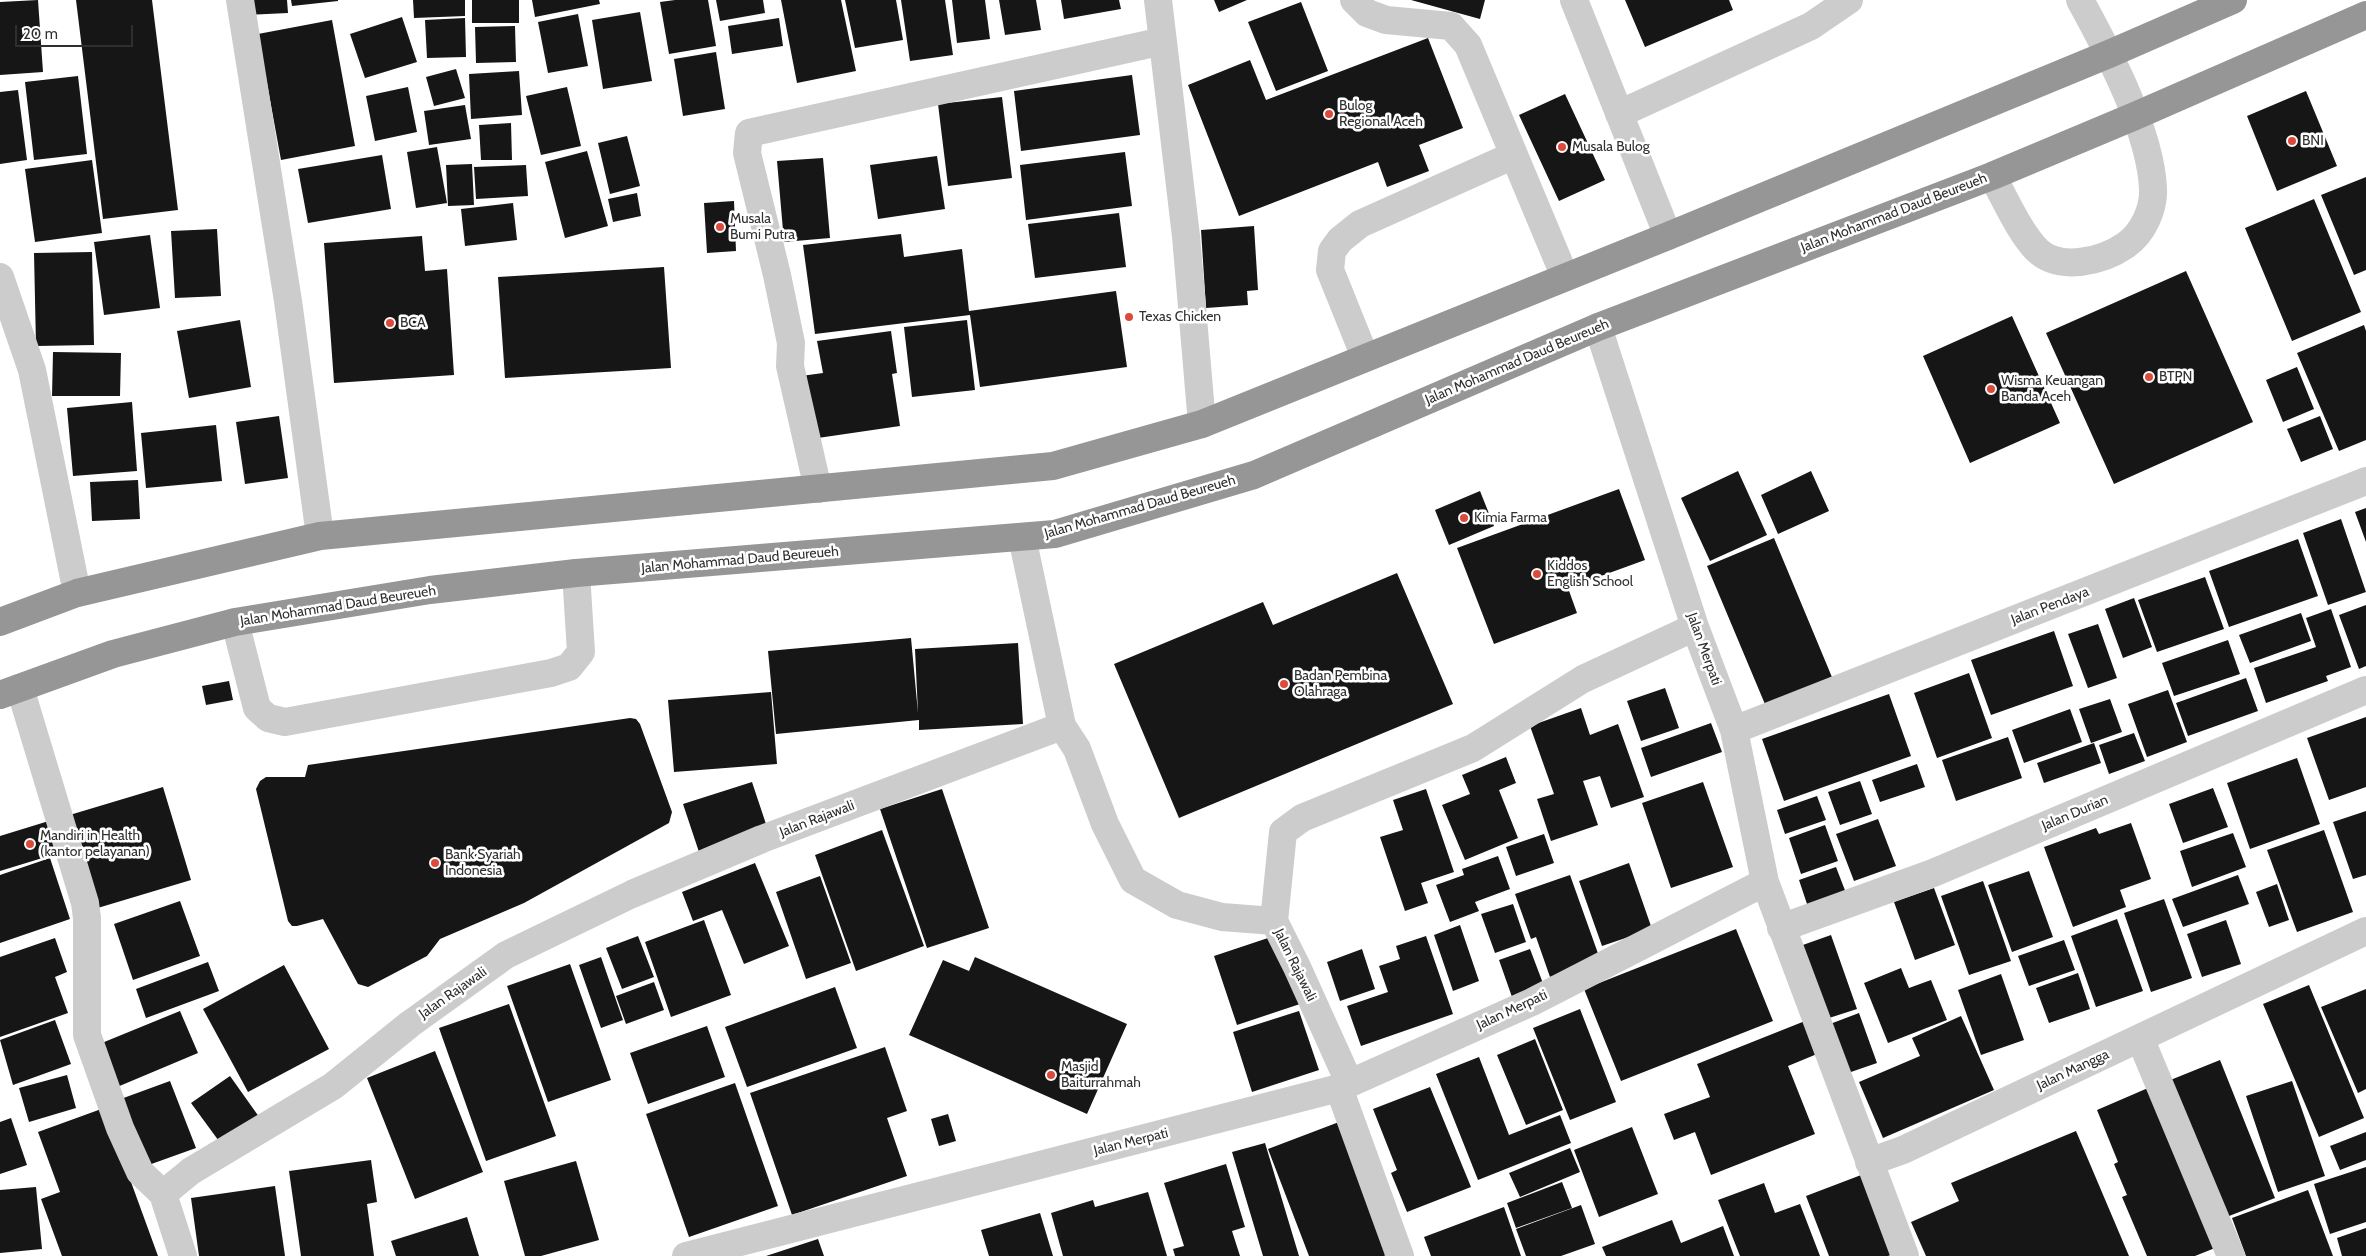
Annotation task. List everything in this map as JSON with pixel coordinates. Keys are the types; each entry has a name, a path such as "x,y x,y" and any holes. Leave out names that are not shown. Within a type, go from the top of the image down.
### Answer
{"highway":[{"path":"0,622 76,593 320,536 1053,466 1202,424 1668,236 2110,54 2232,0"},
{"name":"Jalan Mohammad Daud Beureueh","path":"10,691 113,654 235,622 430,590 576,574 1055,534 1254,475 1598,327 1992,176 2366,15"}],"street":[{"path":"240,0 288,301 320,536"},
{"path":"1158,0 1186,236 1202,424"},
{"path":"1354,0 1367,14 1386,20 1451,26 1468,45 1565,277"},
{"path":"1574,0 1668,236"},
{"path":"1619,114 1811,26 1849,0"},
{"path":"1992,176 2027,237 2038,251 2054,260 2070,262 2096,259 2126,245 2141,228 2151,210 2154,191 2151,170 2135,116 2110,54 2080,0"},
{"path":"818,489 790,366 791,343 777,275 747,153 749,133 1163,41"},
{"path":"1365,357 1330,270 1332,251 1340,240 1360,224 1514,155"},
{"path":"0,277 32,370 76,593"},
{"name":"Jalan Merpati","path":"686,1256 744,1249 1344,1085 1532,1002 1765,882 1734,730 1695,627 1598,327"},
{"name":"Jalan Pendaya","path":"1734,730 2366,481"},
{"path":"1022,537 1062,726"},
{"path":"235,622 257,708 268,718 285,722 551,673 569,667 581,652 576,574"},
{"path":"1274,921 1283,832 1302,818 1473,748 1583,679 1695,627"},
{"name":"Jalan Durian","path":"1781,928 1933,873 2366,690"},
{"path":"10,691 84,903 87,918 87,1034 120,1128 140,1172 163,1194 183,1256"},
{"name":"Jalan Rajawali","path":"163,1194 192,1170 333,1086 410,1024 506,955 632,894 762,839 1062,726 1077,749 1105,824 1133,880 1177,905 1222,917 1274,921 1297,967 1344,1085 1400,1256"},
{"path":"1765,882 1905,1256"},
{"name":"Jalan Mangga","path":"1869,1162 1903,1150 2366,931"},
{"path":"2140,1038 2231,1256"}],"building":[{"path":"38,0 43,72 0,75 0,2"},
{"path":"76,0 152,0 178,210 103,219"},
{"path":"245,0 287,0 288,13 246,15"},
{"path":"291,0 338,0 338,1 292,6"},
{"path":"413,0 465,0 465,16 414,18"},
{"path":"472,0 519,0 519,23 472,23"},
{"path":"532,0 599,0 600,4 535,17"},
{"path":"708,0 716,46 669,54 660,2"},
{"path":"716,0 763,0 765,13 720,21"},
{"path":"781,0 841,0 856,71 797,83"},
{"path":"845,0 896,0 903,40 855,48"},
{"path":"901,0 945,0 953,55 910,61"},
{"path":"952,0 985,0 990,39 957,43"},
{"path":"999,0 1036,0 1041,30 1005,35"},
{"path":"1061,0 1119,0 1121,9 1064,19"},
{"path":"1214,0 1247,0 1219,12"},
{"path":"1411,0 1485,0 1480,19"},
{"path":"1625,0 1729,0 1733,10 1645,47"},
{"path":"1301,2 1328,71 1276,91 1248,22"},
{"path":"640,12 652,81 603,89 592,20"},
{"path":"578,14 588,66 548,73 538,22"},
{"path":"402,17 417,62 365,78 350,34"},
{"path":"465,18 466,57 427,58 425,20"},
{"path":"779,18 783,46 732,54 728,26"},
{"path":"332,20 355,146 281,160 258,34"},
{"path":"515,26 516,62 476,63 475,27"},
{"name":"Bulog Regional Aceh","path":"1428,38 1463,128 1419,145 1429,171 1387,187 1378,162 1239,216 1188,85 1250,60 1266,100"},
{"path":"716,52 725,109 683,116 674,59"},
{"path":"456,69 465,98 434,106 426,77"},
{"path":"519,71 522,115 471,119 469,74"},
{"path":"1132,75 1140,135 1021,151 1014,91"},
{"path":"78,76 87,154 34,160 25,82"},
{"path":"408,87 417,132 375,141 366,96"},
{"path":"567,87 581,146 541,155 526,96"},
{"path":"18,90 27,160 0,164 0,92"},
{"name":"BNI","path":"2306,91 2337,166 2277,191 2247,116"},
{"name":"Musala Bulog","path":"1565,94 1605,180 1559,201 1519,115"},
{"path":"1002,97 1012,178 948,186 938,104"},
{"path":"465,105 471,139 429,145 424,111"},
{"path":"511,123 512,160 481,160 479,125"},
{"path":"627,136 640,186 610,194 598,143"},
{"path":"437,147 447,203 416,208 407,152"},
{"path":"587,151 608,226 565,238 545,162"},
{"path":"1125,152 1132,206 1026,220 1020,165"},
{"path":"382,155 391,209 308,223 298,169"},
{"path":"937,156 945,209 878,219 870,165"},
{"path":"823,158 830,238 784,242 777,161"},
{"path":"92,160 102,233 35,242 25,169"},
{"path":"472,164 474,205 448,206 446,165"},
{"path":"526,165 528,196 476,199 474,167"},
{"path":"2366,177 2366,270 2354,275 2321,195"},
{"path":"637,193 641,216 613,222 608,199"},
{"path":"2314,199 2361,312 2292,341 2245,228"},
{"name":"Musala Bumi Putra","path":"734,201 736,251 707,253 704,203"},
{"path":"513,203 517,240 465,246 461,209"},
{"path":"1119,213 1126,267 1035,278 1028,224"},
{"path":"1254,226 1258,290 1247,291 1248,305 1206,308 1201,230"},
{"path":"217,229 221,296 175,298 171,231"},
{"path":"901,234 904,257 962,249 969,311 1116,291 1127,367 980,387 970,315 815,334 803,245"},
{"path":"150,235 160,308 104,315 94,242"},
{"name":"BCA","path":"422,236 425,271 447,269 454,375 334,383 324,243"},
{"path":"92,252 94,345 36,346 34,253"},
{"path":"664,267 671,368 505,378 498,277"},
{"name":"BTPN","path":"2186,271 2253,422 2114,484 2046,333"},
{"name":"Wisma Keuangan Banda Aceh","path":"2012,316 2060,423 1970,463 1923,356"},
{"path":"240,320 251,387 189,398 177,331"},
{"path":"967,320 975,390 912,397 904,327"},
{"path":"2364,325 2366,331 2366,440 2339,451 2297,353"},
{"path":"891,331 897,373 892,374 900,426 811,439 801,376 823,373 817,341"},
{"path":"53,352 121,353 120,396 52,396"},
{"path":"2297,367 2314,409 2283,422 2266,380"},
{"path":"132,402 137,471 73,476 67,408"},
{"path":"279,416 288,478 245,484 236,422"},
{"path":"2320,416 2333,449 2301,462 2287,429"},
{"path":"216,425 222,481 146,488 141,433"},
{"path":"1738,471 1767,535 1710,561 1681,498"},
{"path":"1811,471 1829,511 1778,534 1761,495"},
{"path":"138,480 140,519 92,521 90,482"},
{"name":"Kiddos English School","path":"1619,489 1645,560 1568,588 1577,613 1494,644 1457,548"},
{"name":"Kimia Farma","path":"1480,491 1494,526 1449,545 1435,510"},
{"path":"2366,508 2366,542 2355,512"},
{"path":"2341,519 2366,592 2328,605 2303,533"},
{"path":"1774,538 1834,682 1767,709 1707,566"},
{"path":"2298,539 2318,596 2229,627 2209,571"},
{"name":"Badan Pembina Olahraga","path":"1397,573 1453,704 1179,818 1114,664 1263,602 1273,625"},
{"path":"2205,577 2224,629 2157,652 2138,600"},
{"path":"2134,598 2152,647 2123,658 2105,609"},
{"path":"2366,605 2366,666 2359,669 2339,615"},
{"path":"2331,609 2351,667 2326,676 2328,681 2266,703 2254,668 2316,647 2306,618"},
{"path":"2301,613 2311,641 2250,663 2239,635"},
{"path":"2098,624 2117,678 2088,688 2068,634"},
{"path":"2054,631 2073,686 1991,715 1971,660"},
{"path":"911,638 918,713 915,649 1018,643 1023,724 919,730 919,720 776,734 768,651"},
{"path":"2228,640 2240,674 2174,696 2162,663"},
{"path":"1969,673 1992,738 1937,758 1914,693"},
{"path":"2246,678 2258,711 2188,736 2176,703"},
{"path":"229,681 233,700 206,705 202,686"},
{"path":"1665,688 1679,728 1641,741 1627,701"},
{"path":"2168,690 2187,742 2147,757 2128,704"},
{"path":"771,692 777,764 674,772 668,700"},
{"path":"1889,694 1911,756 1784,801 1762,739"},
{"path":"2110,699 2122,732 2091,743 2079,709"},
{"path":"1581,708 1590,735 1618,724 1644,797 1611,808 1600,776 1583,781 1598,825 1551,841 1537,799 1554,794 1530,726"},
{"path":"2070,709 2082,742 2024,763 2012,730"},
{"path":"2366,717 2366,787 2329,800 2307,738"},
{"name":"Bank Syariah Indonesia","path":"630,718 636,719 640,724 672,812 669,823 524,903 440,939 427,956 368,987 358,984 323,919 297,926 292,926 288,921 256,789 260,781 266,777 305,777 308,765"},
{"path":"1711,723 1722,752 1651,777 1641,748"},
{"path":"2134,733 2145,761 2109,774 2099,745"},
{"path":"2008,737 2022,778 1956,801 1942,760"},
{"path":"2094,743 2101,763 2044,783 2037,763"},
{"path":"1506,757 1516,783 1499,790 1518,838 1465,860 1442,805 1470,794 1462,775"},
{"path":"2297,758 2320,824 2250,849 2227,783"},
{"path":"1917,764 1925,787 1880,802 1872,780"},
{"path":"1860,781 1872,814 1840,825 1828,792"},
{"path":"752,782 769,833 700,855 683,804"},
{"path":"1703,782 1733,867 1671,888 1642,803"},
{"path":"163,787 191,880 91,910 63,817"},
{"path":"2213,788 2228,827 2183,843 2169,804"},
{"path":"942,789 989,928 927,948 880,809"},
{"path":"1426,789 1454,872 1421,883 1428,903 1405,911 1380,837 1403,830 1393,800"},
{"path":"1817,796 1826,820 1785,834 1777,810"},
{"path":"2366,811 2366,875 2353,879 2333,822"},
{"path":"1878,819 1896,866 1854,881 1836,834"},
{"name":"Mandiri in Health (kantor pelayanan)","path":"52,820 62,852 0,871 0,836"},
{"path":"2131,823 2151,879 2120,890 2126,907 2073,927 2044,847 2096,828 2099,834"},
{"path":"1825,825 1838,861 1801,874 1789,838"},
{"path":"882,830 924,946 856,971 815,855"},
{"path":"2324,830 2353,912 2297,932 2267,850"},
{"path":"2233,833 2246,867 2192,887 2180,851"},
{"path":"1544,834 1554,863 1516,876 1506,847"},
{"path":"1498,856 1510,889 1475,902 1479,911 1450,922 1436,885 1464,875 1462,869"},
{"path":"50,858 70,919 0,943 0,875"},
{"path":"755,863 789,946 744,964 722,910 693,921 682,892"},
{"path":"1629,863 1652,929 1602,946 1579,881"},
{"path":"1836,867 1846,893 1808,907 1799,880"},
{"path":"2029,871 2053,937 2012,952 1988,885"},
{"path":"1570,875 1600,959 1550,977 1536,937 1531,939 1515,894"},
{"path":"2238,875 2249,904 2183,927 2172,899"},
{"path":"820,876 851,963 806,979 776,892"},
{"path":"1983,881 2011,961 1969,975 1941,896"},
{"path":"2277,884 2289,920 2269,927 2256,892"},
{"path":"1934,888 1955,945 1915,960 1894,902"},
{"path":"2164,899 2192,978 2151,992 2124,913"},
{"path":"180,901 200,956 133,980 114,924"},
{"path":"1513,904 1526,942 1495,953 1481,914"},
{"path":"2117,919 2143,991 2096,1007 2071,936"},
{"path":"704,920 731,995 671,1017 645,942"},
{"path":"2226,920 2241,964 2202,977 2187,934"},
{"path":"1460,925 1479,981 1453,991 1434,935"},
{"path":"1736,929 1773,1021 1621,1081 1584,989"},
{"path":"1277,935 1300,1004 1237,1025 1214,956"},
{"path":"1831,935 1857,1009 1826,1019 1800,946"},
{"path":"638,936 654,977 622,989 606,948"},
{"path":"1426,936 1453,1014 1361,1046 1347,1006 1388,992 1379,966 1400,959 1396,946"},
{"path":"55,938 67,972 55,977 68,1013 0,1037 0,957"},
{"path":"2064,940 2075,970 2029,986 2018,956"},
{"path":"1362,949 1375,989 1340,1001 1327,962"},
{"path":"1530,949 1544,986 1512,997 1499,960"},
{"path":"601,957 623,1020 601,1028 579,965"},
{"name":"Masjid Baiturrahmah","path":"975,957 1127,1024 1087,1114 909,1035 943,960 969,971"},
{"path":"208,962 219,991 146,1018 136,989"},
{"path":"570,964 611,1080 548,1102 507,986"},
{"path":"284,965 329,1049 248,1092 203,1009"},
{"path":"1901,968 1909,988 1931,980 1947,1020 1888,1043 1864,983"},
{"path":"2078,973 2090,1009 2049,1023 2036,988"},
{"path":"2001,974 2024,1040 1981,1055 1958,990"},
{"path":"654,982 664,1010 626,1024 616,996"},
{"path":"2309,985 2364,1118 2319,1137 2263,1004"},
{"path":"835,987 857,1048 747,1087 725,1027"},
{"path":"2366,989 2366,1089 2358,1093 2321,1007"},
{"path":"509,1004 556,1136 486,1161 439,1028"},
{"path":"1580,1009 1616,1102 1570,1120 1533,1028"},
{"path":"180,1011 198,1053 110,1090 92,1047"},
{"path":"1299,1011 1319,1070 1252,1092 1233,1032"},
{"path":"1859,1013 1877,1063 1848,1073 1830,1024"},
{"path":"1961,1016 1994,1090 1883,1138 1859,1082 1920,1056 1912,1038"},
{"path":"55,1020 71,1064 13,1085 0,1040"},
{"path":"1805,1021 1817,1054 1788,1066 1815,1134 1711,1175 1695,1132 1674,1140 1664,1114 1710,1097 1697,1064"},
{"path":"707,1026 725,1077 648,1104 630,1053"},
{"path":"1535,1039 1563,1110 1526,1125 1497,1055"},
{"path":"885,1047 907,1111 887,1118 907,1176 792,1215 750,1093"},
{"path":"435,1051 483,1172 415,1199 367,1078"},
{"path":"1479,1057 1509,1135 1560,1115 1571,1143 1478,1180 1436,1074"},
{"path":"2220,1060 2275,1198 2224,1218 2168,1081"},
{"path":"67,1075 76,1108 29,1122 19,1088"},
{"path":"230,1076 262,1121 224,1148 191,1103"},
{"path":"170,1081 196,1148 143,1167 118,1100"},
{"path":"2292,1081 2325,1176 2278,1192 2246,1096"},
{"path":"735,1083 778,1206 689,1237 646,1114"},
{"path":"1430,1087 1471,1187 1407,1212 1391,1173 1397,1170 1373,1109"},
{"path":"2148,1088 2215,1248 2195,1256 2147,1256 2122,1197 2127,1195 2114,1164 2118,1162 2097,1110"},
{"path":"104,1108 158,1256 62,1256 41,1199 60,1192 38,1132"},
{"path":"948,1114 956,1141 939,1146 931,1119"},
{"path":"11,1118 27,1165 0,1174 0,1122"},
{"path":"1339,1122 1388,1254 1384,1256 1309,1256 1268,1149"},
{"path":"1632,1127 1658,1194 1599,1217 1574,1150"},
{"path":"2076,1131 2129,1256 1926,1256 1911,1222 1959,1201 1951,1183"},
{"path":"2366,1132 2366,1160 2340,1170 2330,1146"},
{"path":"1265,1143 1299,1256 1263,1256 1232,1152"},
{"path":"1570,1148 1580,1172 1520,1197 1509,1173"},
{"path":"371,1160 377,1202 367,1204 374,1256 301,1256 289,1171"},
{"path":"576,1161 599,1240 541,1256 525,1256 504,1181"},
{"path":"1226,1164 1245,1227 1232,1231 1240,1256 1175,1256 1173,1249 1184,1246 1164,1183"},
{"path":"2366,1167 2366,1222 2330,1234 2314,1184"},
{"path":"1869,1172 1899,1252 1888,1256 1829,1256 1806,1196"},
{"path":"1562,1182 1572,1208 1516,1228 1507,1203"},
{"path":"1764,1183 1775,1213 1800,1204 1820,1256 1740,1256 1718,1200"},
{"path":"275,1186 285,1256 199,1256 191,1198"},
{"path":"36,1187 42,1249 0,1253 0,1190"},
{"path":"2308,1190 2333,1256 2246,1256 2232,1218"},
{"path":"1148,1192 1167,1256 1063,1256 1051,1213 1093,1200 1095,1207"},
{"path":"1581,1205 1595,1244 1561,1256 1526,1256 1516,1229"},
{"path":"1504,1207 1521,1256 1431,1256 1424,1237"},
{"path":"1040,1213 1053,1256 989,1256 981,1230"},
{"path":"467,1217 479,1256 396,1256 391,1241"},
{"path":"1672,1220 1681,1243 1723,1226 1734,1256 1606,1256 1602,1247"},
{"path":"2366,1228 2366,1256 2342,1256 2337,1238"},
{"path":"818,1239 824,1256 766,1256"}],"place":[{"name":"Bulog Regional Aceh","path":"1329,114"},
{"name":"BNI","path":"2292,141"},
{"name":"Musala Bulog","path":"1562,147"},
{"name":"Musala Bumi Putra","path":"720,227"},
{"name":"Texas Chicken","path":"1129,317"},
{"name":"BCA","path":"390,323"},
{"name":"BTPN","path":"2149,377"},
{"name":"Wisma Keuangan Banda Aceh","path":"1991,389"},
{"name":"Kimia Farma","path":"1464,518"},
{"name":"Kiddos English School","path":"1537,574"},
{"name":"Badan Pembina Olahraga","path":"1284,684"},
{"name":"Mandiri in Health (kantor pelayanan)","path":"30,844"},
{"name":"Bank Syariah Indonesia","path":"435,863"},
{"name":"Masjid Baiturrahmah","path":"1051,1075"}]}
